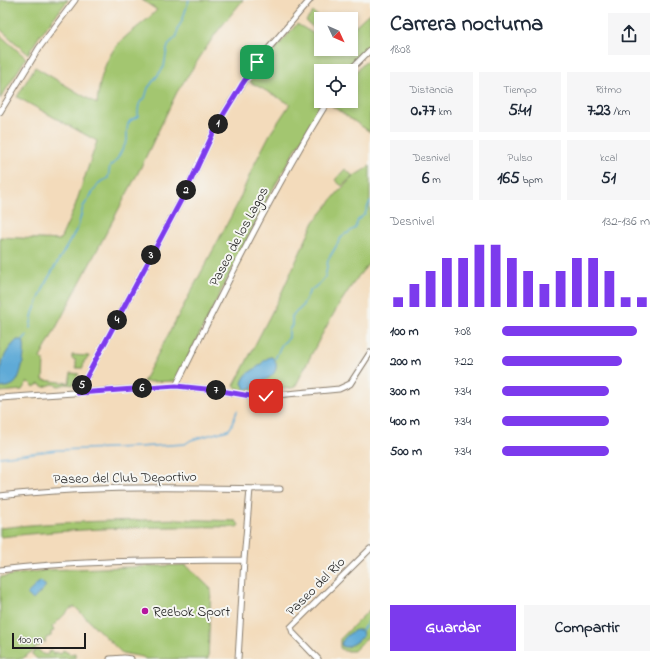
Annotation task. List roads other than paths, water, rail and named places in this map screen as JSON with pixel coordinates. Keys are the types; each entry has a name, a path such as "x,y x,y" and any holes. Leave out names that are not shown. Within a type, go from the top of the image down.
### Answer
{"street":[{"path":"0,112 39,48 75,0"},
{"path":"78,393 187,189 228,105 257,62 310,0"},
{"path":"356,64 370,50"},
{"name":"Paseo de los Lagos","path":"176,386 256,225 302,143 324,108"},
{"path":"0,398 176,386 216,390 256,397 339,389 350,384 370,353"},
{"name":"Paseo del Club Deportivo","path":"0,496 42,491 201,488 280,489"},
{"path":"238,659 250,489"},
{"name":"Paseo del Río","path":"318,659 293,633 291,627 370,549"},
{"path":"0,570 46,564 123,561 244,560"},
{"path":"110,659 131,659"}],"water":[{"path":"17,340 23,340 24,344 24,356 19,375 15,383 8,387 0,388 2,362 11,346"},
{"path":"272,357 276,363 276,369 273,375 266,380 258,381 252,388 245,389 242,383 245,376"},
{"path":"40,581 46,586 33,600 27,594"},
{"path":"356,630 362,630 363,637 348,647 343,647 341,644 344,639"}],"waterway":[{"path":"30,328 33,313 46,282 78,227 83,207 99,183 108,178 110,166 116,161 127,141 128,124 138,116 138,108 140,103 145,98 148,88 164,67 167,49 169,44 177,36 178,28 189,0"},
{"path":"275,359 282,344 289,338 289,330 292,325 292,316 301,308 310,291 325,277 328,260 341,238 355,228 358,220 365,214 370,201"},
{"path":"23,340 27,335"},
{"path":"0,457 57,450 185,444 191,440 228,430 231,427 237,411"},
{"path":"362,630 370,619"}],"place":[{"name":"Reebok Sport","path":"145,611"}]}
